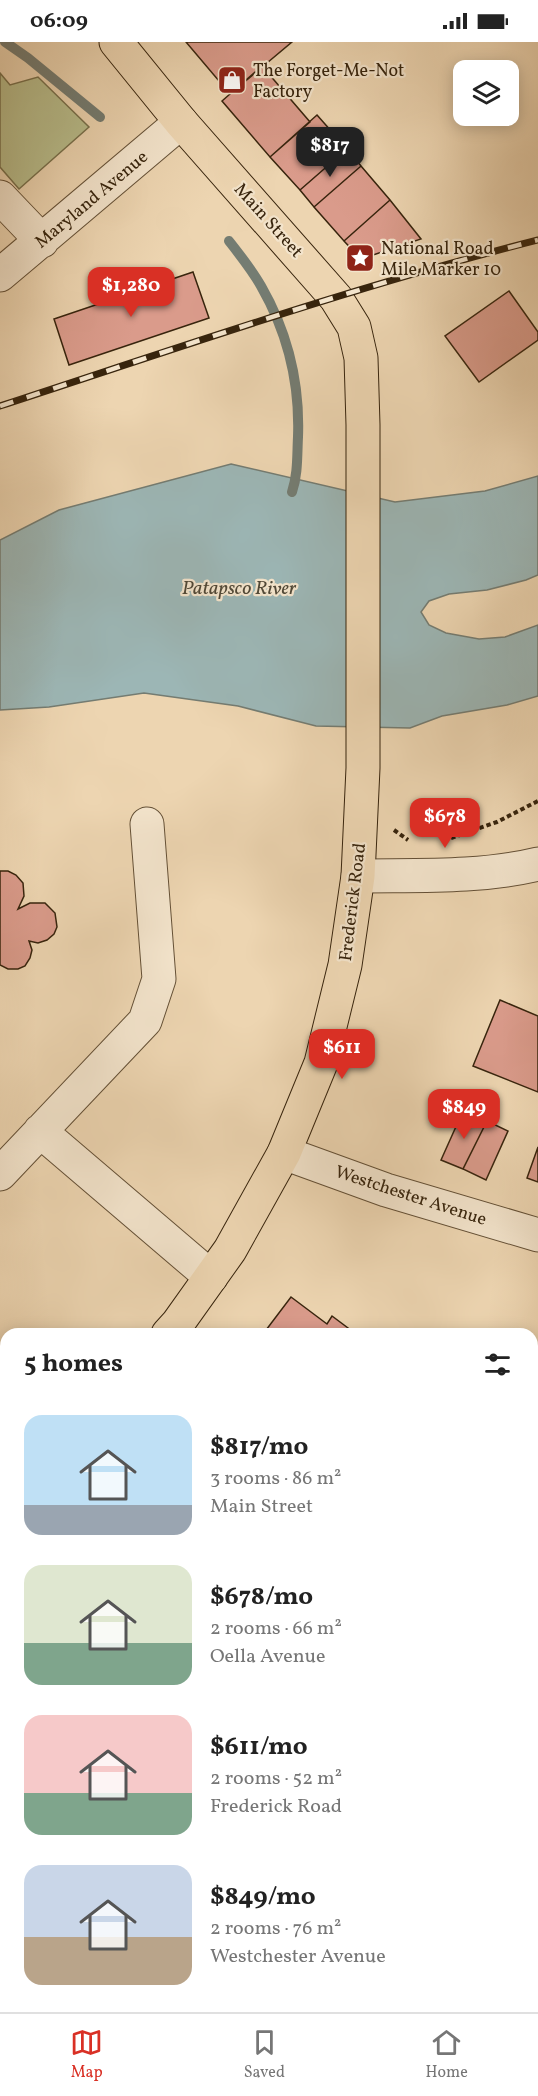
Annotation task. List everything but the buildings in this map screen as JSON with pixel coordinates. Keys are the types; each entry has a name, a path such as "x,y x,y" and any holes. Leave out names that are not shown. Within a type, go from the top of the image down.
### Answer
{"main road":[{"name":"Main Street","path":"116,42 181,122 336,298 354,327 361,358 363,425"},
{"name":"Frederick Road","path":"173,1328 230,1250 284,1153 321,1063 343,977 358,876 363,768 363,425"}],"street":[{"name":"Maryland Avenue","path":"0,275 181,122"},
{"path":"0,197 42,241"},
{"path":"0,1174 145,1021 159,979 147,824"},
{"path":"358,876 470,874 513,870 538,864"},
{"path":"40,1131 211,1277"},
{"name":"Westchester Avenue","path":"284,1153 386,1190 538,1235"}],"path":[{"path":"446,840 497,822 538,801"},
{"path":"391,828 408,840 418,840"}],"green space":[{"path":"0,73 10,85 38,77 89,127 19,189 0,167"}],"water":[{"name":"Patapsco River","path":"231,464 395,502 485,491 538,476 538,575 487,590 449,594 429,601 421,612 429,625 446,633 479,639 505,637 538,625 538,696 507,705 442,716 410,728 316,726 238,706 144,693 49,707 0,710 0,540 59,510"}],"waterway":[{"path":"5,42 100,117"},
{"path":"229,241 261,286 278,322 290,359 298,417 297,465 292,492"}],"railway":[{"path":"0,406 335,297 538,240"}],"place":[{"name":"The Forget-Me-Not Factory","path":"232,80"},
{"name":"National Road Mile Marker 10","path":"360,258"}]}
